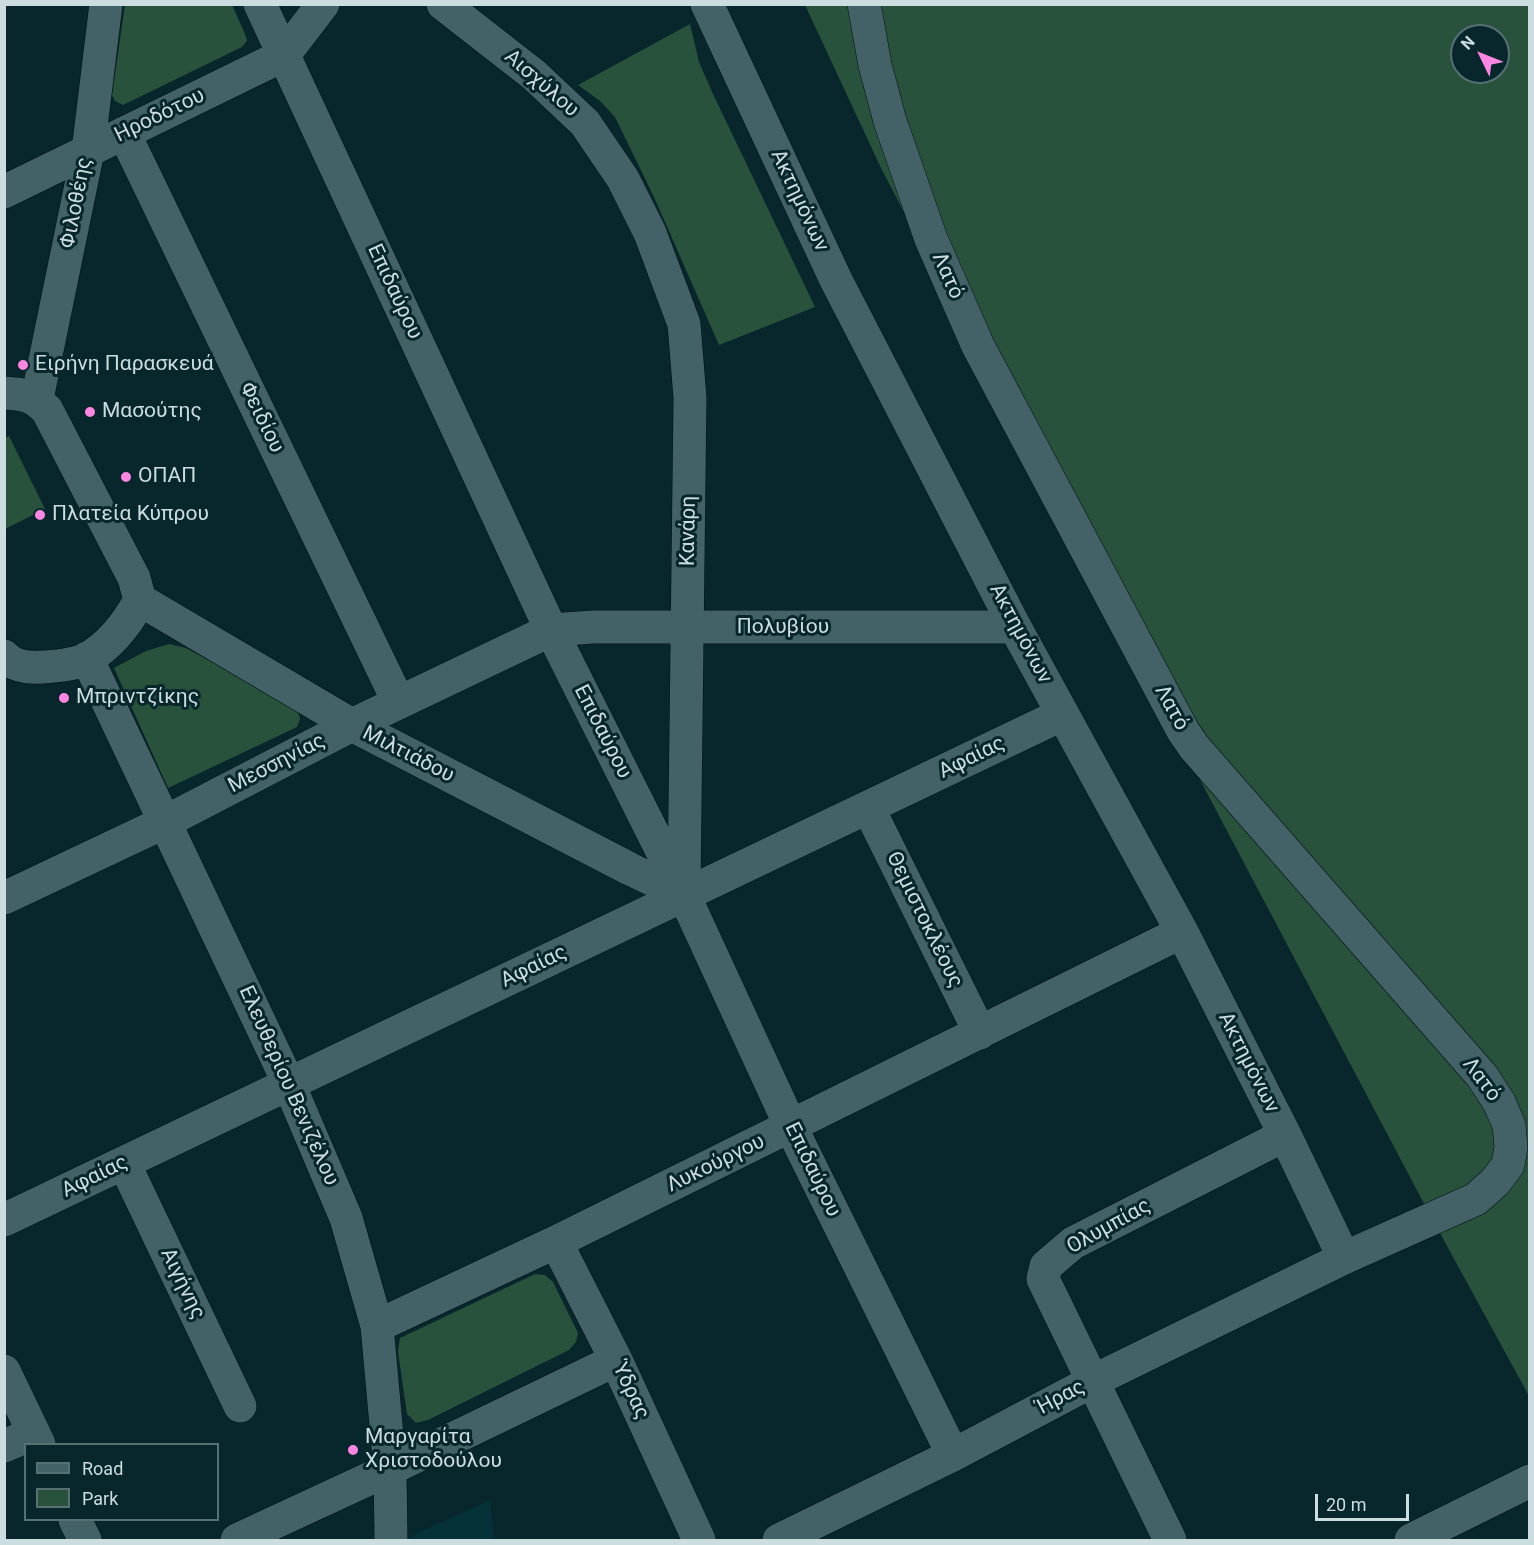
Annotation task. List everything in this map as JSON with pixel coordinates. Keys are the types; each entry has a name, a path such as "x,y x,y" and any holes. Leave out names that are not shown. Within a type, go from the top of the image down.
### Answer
{"street":[{"name":"Φιλοθέης","path":"37,399 88,151 106,4"},
{"name":"Επιδαύρου","path":"260,4 551,630 684,895 791,1127 953,1455"},
{"path":"284,55 323,4"},
{"name":"Αισχύλου","path":"443,4 534,75 585,123 623,179"},
{"name":"Ακτημόνων","path":"707,4 836,280 1015,627 1182,932 1285,1135 1344,1258"},
{"name":"Λατό","path":"864,4 874,65 890,121 940,261 978,346 1183,731 1194,747 1482,1076 1499,1102 1509,1125 1511,1147 1508,1165 1495,1182 1476,1199 1344,1258"},
{"name":"Ηροδότου","path":"4,192 284,55"},
{"name":"Φειδίου","path":"124,133 399,703"},
{"name":"Κανάρη","path":"623,179 650,233 684,324 690,398 684,895"},
{"path":"4,393 20,393 37,399 47,410 135,578 140,600 122,628 87,658 62,665 29,668 9,662 4,656"},
{"name":"Μιλτιάδου","path":"140,600 352,725 684,895"},
{"name":"Πολυβίου","path":"551,630 592,627 1015,627"},
{"name":"Μεσσηνίας","path":"4,898 165,822 352,725 551,630"},
{"name":"Ελευθερίου Βενιζέλου","path":"87,658 289,1084 346,1218 377,1326 390,1469 391,1540"},
{"name":"Αφαίας","path":"4,1220 1063,714"},
{"name":"Θεμιστοκλέους","path":"868,807 981,1033"},
{"name":"Λυκούργου","path":"377,1326 556,1242 791,1127 1182,932"},
{"name":"Ολυμπίας","path":"1170,1540 1043,1279 1046,1266 1073,1243 1285,1135"},
{"name":"Αιγήνης","path":"124,1163 240,1406"},
{"name":"Ύδρας","path":"556,1242 616,1360 699,1540"},
{"name":"Ήρας","path":"778,1540 953,1455 1093,1381 1344,1258"},
{"path":"237,1540 616,1360"},
{"path":"4,1371 37,1439 4,1446"},
{"path":"1411,1540 1530,1481"},
{"path":"76,1521 85,1540"}],"shaded area":[{"path":"490,1500 494,1540 403,1540"}],"green space":[{"path":"125,5 232,5 247,41 242,47 123,105 115,101 112,95"},
{"path":"805,5 1529,5 1529,1396 1429,1213 1151,687 881,168"},
{"path":"690,24 699,62 713,94 815,307 719,345 654,197 615,117 600,101 578,85"},
{"path":"9,436 45,509 5,529 5,438"},
{"path":"169,644 186,648 282,700 298,711 300,719 297,727 168,788 114,668 146,651"},
{"path":"535,1274 545,1275 553,1282 578,1333 576,1342 569,1350 428,1420 416,1423 407,1414 398,1351 400,1338"}],"place":[{"name":"Ειρήνη Παρασκευά","path":"23,365"},
{"name":"Μασούτης","path":"90,412"},
{"name":"ΟΠΑΠ","path":"126,477"},
{"name":"Πλατεία Κύπρου","path":"40,515"},
{"name":"Μπριντζίκης","path":"64,698"},
{"name":"Μαργαρίτα Χριστοδούλου","path":"353,1450"}]}
